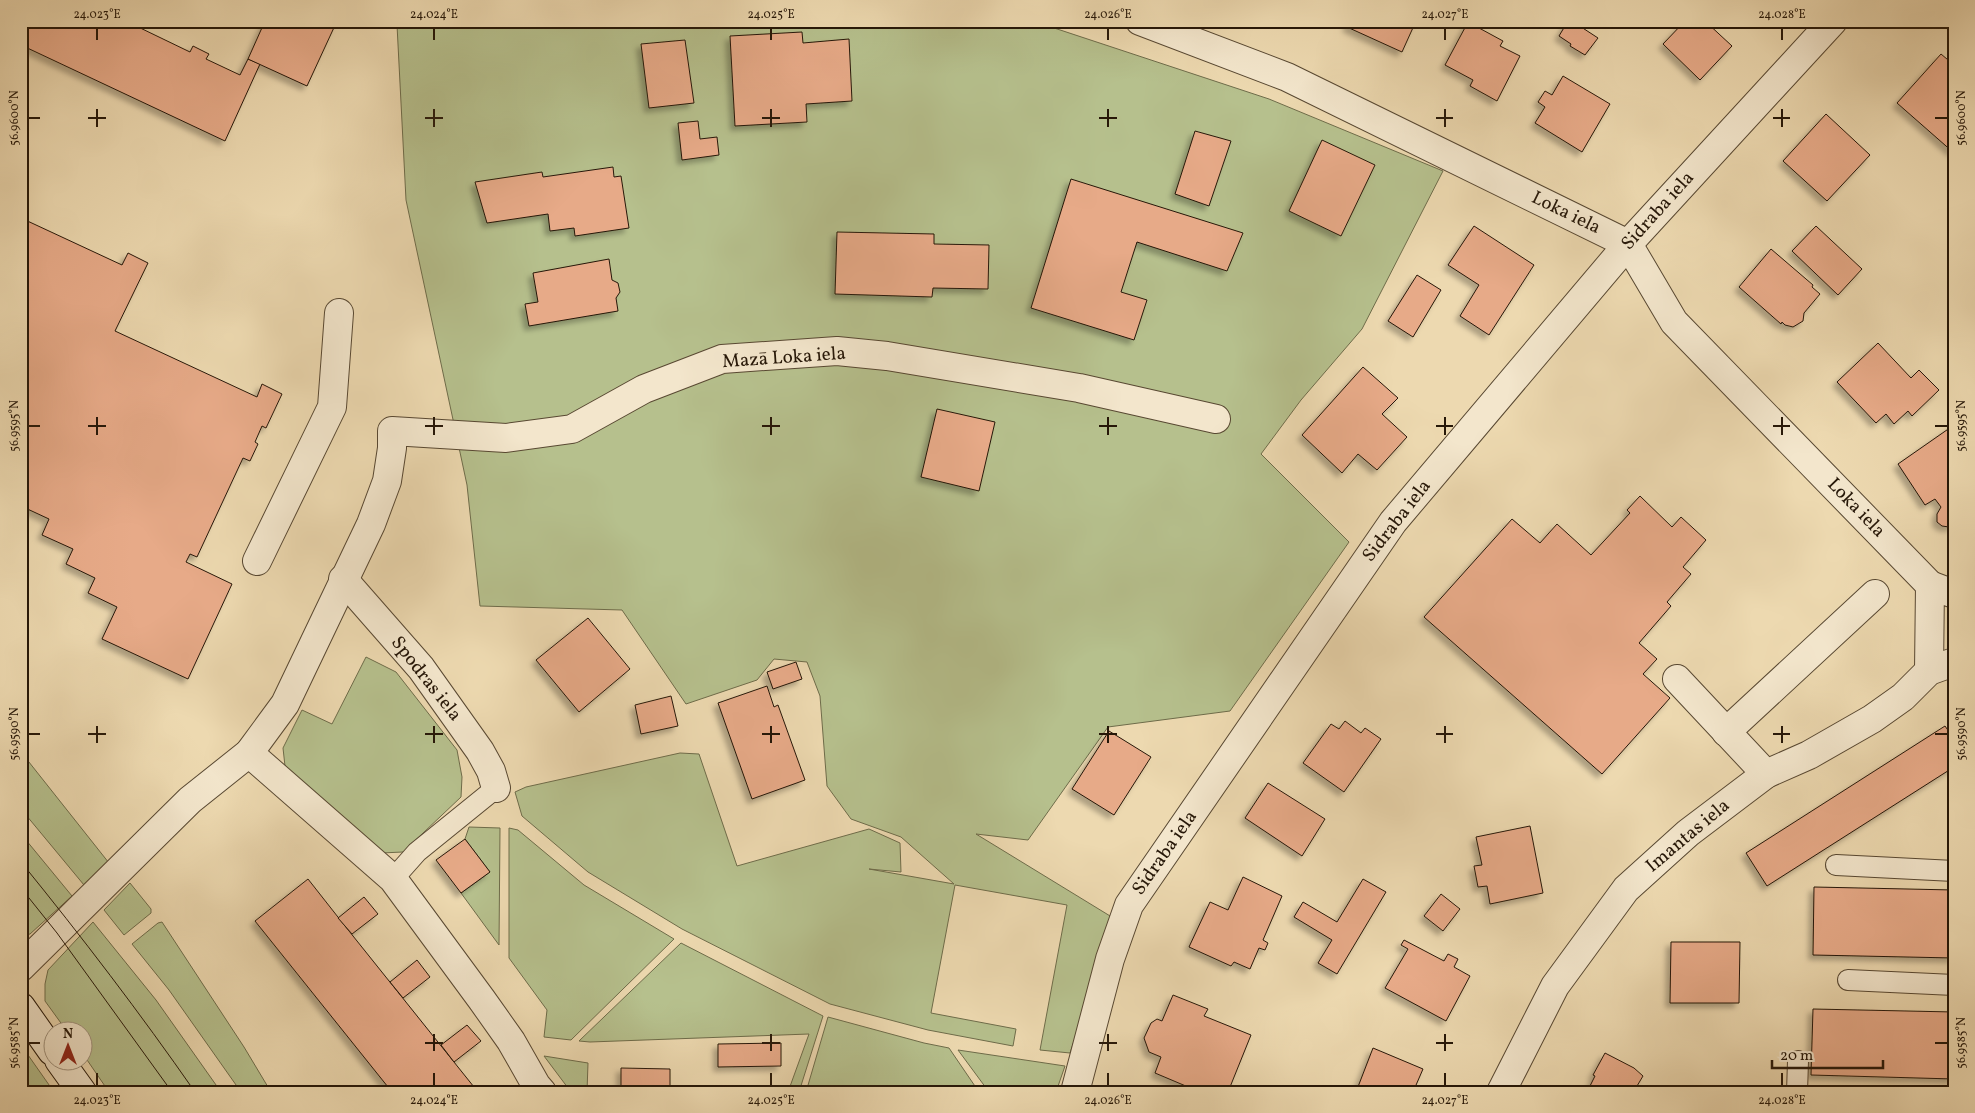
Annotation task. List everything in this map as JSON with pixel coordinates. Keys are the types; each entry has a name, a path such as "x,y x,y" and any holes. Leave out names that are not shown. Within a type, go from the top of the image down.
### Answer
{"street":[{"name":"Loka iela","path":"1140,21 1287,77 1628,244 1674,322 1942,589 1941,666"},
{"name":"Sidraba iela","path":"1075,1092 1110,960 1129,905 1393,522 1628,244 1833,21"},
{"path":"257,560 332,407 339,313"},
{"name":"Mazā Loka iela","path":"344,579 371,524 387,481 392,448 392,431 506,438 572,428 644,389 722,360 837,351 887,356 1065,385 1216,419"},
{"path":"21,968 190,800 249,753 285,704 344,579"},
{"name":"Spodras iela","path":"344,579 421,668 480,751 491,771 496,788"},
{"path":"1726,732 1875,594"},
{"name":"Imantas iela","path":"1501,1092 1555,986 1626,889 1688,833 1766,774 1809,755 1872,719 1941,666"},
{"path":"1677,679 1766,774"},
{"path":"249,753 393,879 482,1000 542,1092"},
{"path":"21,1007 42,1037"},
{"path":"67,1070 82,1092"}],"lane":[{"path":"393,879 416,852 496,788"},
{"path":"1836,865 1954,871"},
{"path":"1848,980 1954,985"},
{"path":"1797,1092 1798,1061"}],"green space":[{"path":"418,21 1033,21 1269,99 1443,171 1362,329 1301,400 1261,454 1349,542 1230,711 1108,727 1028,840 976,834 1115,919 1070,1053 1040,1050 1067,905 955,885 931,1013 1016,1029 1013,1046 928,1030 830,1004 682,929 588,872 522,816 515,792 526,787 680,753 699,754 737,866 869,829 900,843 901,872 869,869 954,884 901,837 851,819 827,786 820,696 807,662 774,659 757,680 686,704 622,610 480,606 467,485 406,200 397,25"},
{"path":"366,657 396,672 457,750 462,777 461,797 403,852 381,853 285,766 283,748 302,710 332,724"},
{"path":"21,752 109,863 84,885 21,809"},
{"path":"469,827 500,828 499,945 461,893 490,872 465,839"},
{"path":"509,828 518,830 584,885 674,939 571,1040 544,1037 547,1010 509,958"},
{"path":"21,834 72,896 30,934 21,936"},
{"path":"130,883 151,909 151,913 124,935 104,910"},
{"path":"93,922 156,1000 221,1092 109,1092 92,1067 92,1020 59,1020 45,1001 45,984 48,970"},
{"path":"162,922 244,1047 271,1092 241,1092 169,990 132,944 158,923"},
{"path":"681,943 823,1016 799,1092 788,1092 809,1034 579,1041"},
{"path":"828,1017 949,1048 979,1092 806,1092"},
{"path":"21,1045 54,1092 21,1092"},
{"path":"958,1050 1065,1066 1056,1092 989,1092"},
{"path":"544,1056 588,1063 587,1092 571,1092"}],"building":[{"path":"21,21 133,21 132,24 190,52 193,46 209,54 206,59 240,75 248,59 260,64 225,141 21,45"},
{"path":"265,21 337,21 307,86 248,59"},
{"path":"1350,21 1416,21 1402,52 1347,27"},
{"path":"1568,21 1572,21 1598,38 1585,55 1570,46 1571,44 1559,36"},
{"path":"1685,21 1705,21 1732,46 1700,80 1663,44"},
{"path":"1468,22 1503,41 1500,46 1520,56 1497,101 1470,86 1473,80 1445,65"},
{"path":"802,32 803,43 849,39 852,101 806,104 807,122 735,126 730,36"},
{"path":"685,40 694,103 649,108 641,44"},
{"path":"1941,54 1954,65 1954,153 1897,103"},
{"path":"1563,76 1610,104 1582,152 1535,123 1545,107 1538,102 1545,91 1552,95"},
{"path":"1826,114 1870,155 1827,201 1783,161"},
{"path":"698,121 700,139 717,137 719,155 682,160 678,123"},
{"path":"1195,131 1231,141 1209,206 1175,194"},
{"path":"1322,140 1375,165 1341,236 1289,211"},
{"path":"613,167 614,177 621,176 629,228 575,236 574,228 550,231 548,214 487,223 475,182 542,172 543,177"},
{"path":"1071,179 1243,233 1227,271 1137,242 1121,292 1147,300 1134,340 1031,308"},
{"path":"21,218 122,265 128,253 148,263 115,331 257,397 262,384 282,394 266,428 262,426 255,442 258,444 250,461 243,458 197,557 190,554 186,562 232,584 188,679 102,639 117,607 88,593 95,578 66,564 73,549 42,535 49,519 21,506 27,491 21,488"},
{"path":"1474,226 1534,265 1489,335 1460,316 1479,285 1448,265"},
{"path":"1816,226 1862,269 1838,295 1792,251"},
{"path":"837,232 934,234 934,244 989,245 988,289 933,288 932,297 835,294"},
{"path":"1771,249 1813,285 1812,287 1820,294 1804,313 1803,321 1793,327 1782,322 1781,324 1739,287"},
{"path":"609,259 612,280 618,283 620,292 616,298 618,311 529,326 525,304 538,302 533,273"},
{"path":"1417,275 1441,290 1413,337 1388,321"},
{"path":"1878,343 1911,378 1919,370 1939,390 1912,416 1908,411 1894,424 1886,414 1876,423 1837,382"},
{"path":"1363,367 1398,398 1382,414 1407,437 1377,470 1358,454 1342,473 1302,435"},
{"path":"937,409 995,422 979,491 921,477"},
{"path":"1954,425 1954,525 1949,527 1942,526 1937,522 1937,514 1941,507 1935,499 1925,505 1898,464"},
{"path":"1640,496 1672,527 1681,517 1706,540 1683,567 1691,574 1667,602 1671,606 1639,643 1657,659 1643,674 1670,698 1602,774 1424,617 1512,519 1540,543 1557,524 1591,555 1630,513 1627,510"},
{"path":"588,618 630,669 579,712 536,660"},
{"path":"796,662 802,679 773,689 767,672"},
{"path":"767,686 774,707 778,705 805,780 752,799 718,703"},
{"path":"671,696 678,726 641,734 635,705"},
{"path":"1345,721 1361,733 1365,728 1381,739 1344,792 1303,763 1331,724 1339,729"},
{"path":"1945,726 1954,739 1954,767 1767,886 1746,853"},
{"path":"1109,731 1151,757 1114,815 1072,789"},
{"path":"1268,783 1325,819 1302,856 1245,818"},
{"path":"1530,826 1543,893 1490,904 1487,886 1478,887 1474,866 1482,865 1476,837"},
{"path":"465,839 490,872 461,893 436,860"},
{"path":"1243,877 1282,896 1263,940 1268,943 1265,950 1259,948 1250,969 1234,962 1231,966 1189,947 1210,902 1228,910"},
{"path":"308,879 478,1092 392,1092 255,921"},
{"path":"1363,879 1386,892 1337,974 1318,963 1332,940 1294,917 1303,902 1337,922"},
{"path":"1814,887 1954,890 1954,958 1813,955"},
{"path":"1441,894 1460,909 1443,931 1424,916"},
{"path":"364,897 378,914 352,934 338,918"},
{"path":"1404,940 1444,961 1448,954 1458,959 1454,967 1470,976 1446,1021 1385,988 1408,949 1401,945"},
{"path":"1671,942 1740,942 1739,1003 1670,1003"},
{"path":"417,960 430,977 403,998 390,982"},
{"path":"1173,995 1208,1009 1204,1016 1251,1035 1228,1092 1200,1092 1155,1073 1161,1057 1149,1052 1144,1038 1151,1023 1157,1019 1162,1021"},
{"path":"1813,1009 1954,1012 1954,1079 1811,1075"},
{"path":"467,1025 481,1041 454,1062 441,1045"},
{"path":"781,1043 781,1066 718,1067 718,1044"},
{"path":"1373,1048 1423,1069 1413,1092 1356,1092"},
{"path":"1605,1053 1634,1068 1643,1076 1637,1086 1644,1090 1643,1092 1587,1092 1595,1076 1593,1075"},
{"path":"621,1068 670,1069 670,1092 621,1092"}],"tram line":[{"path":"21,862 110,976 195,1092"},
{"path":"21,888 57,933 172,1092"}]}
